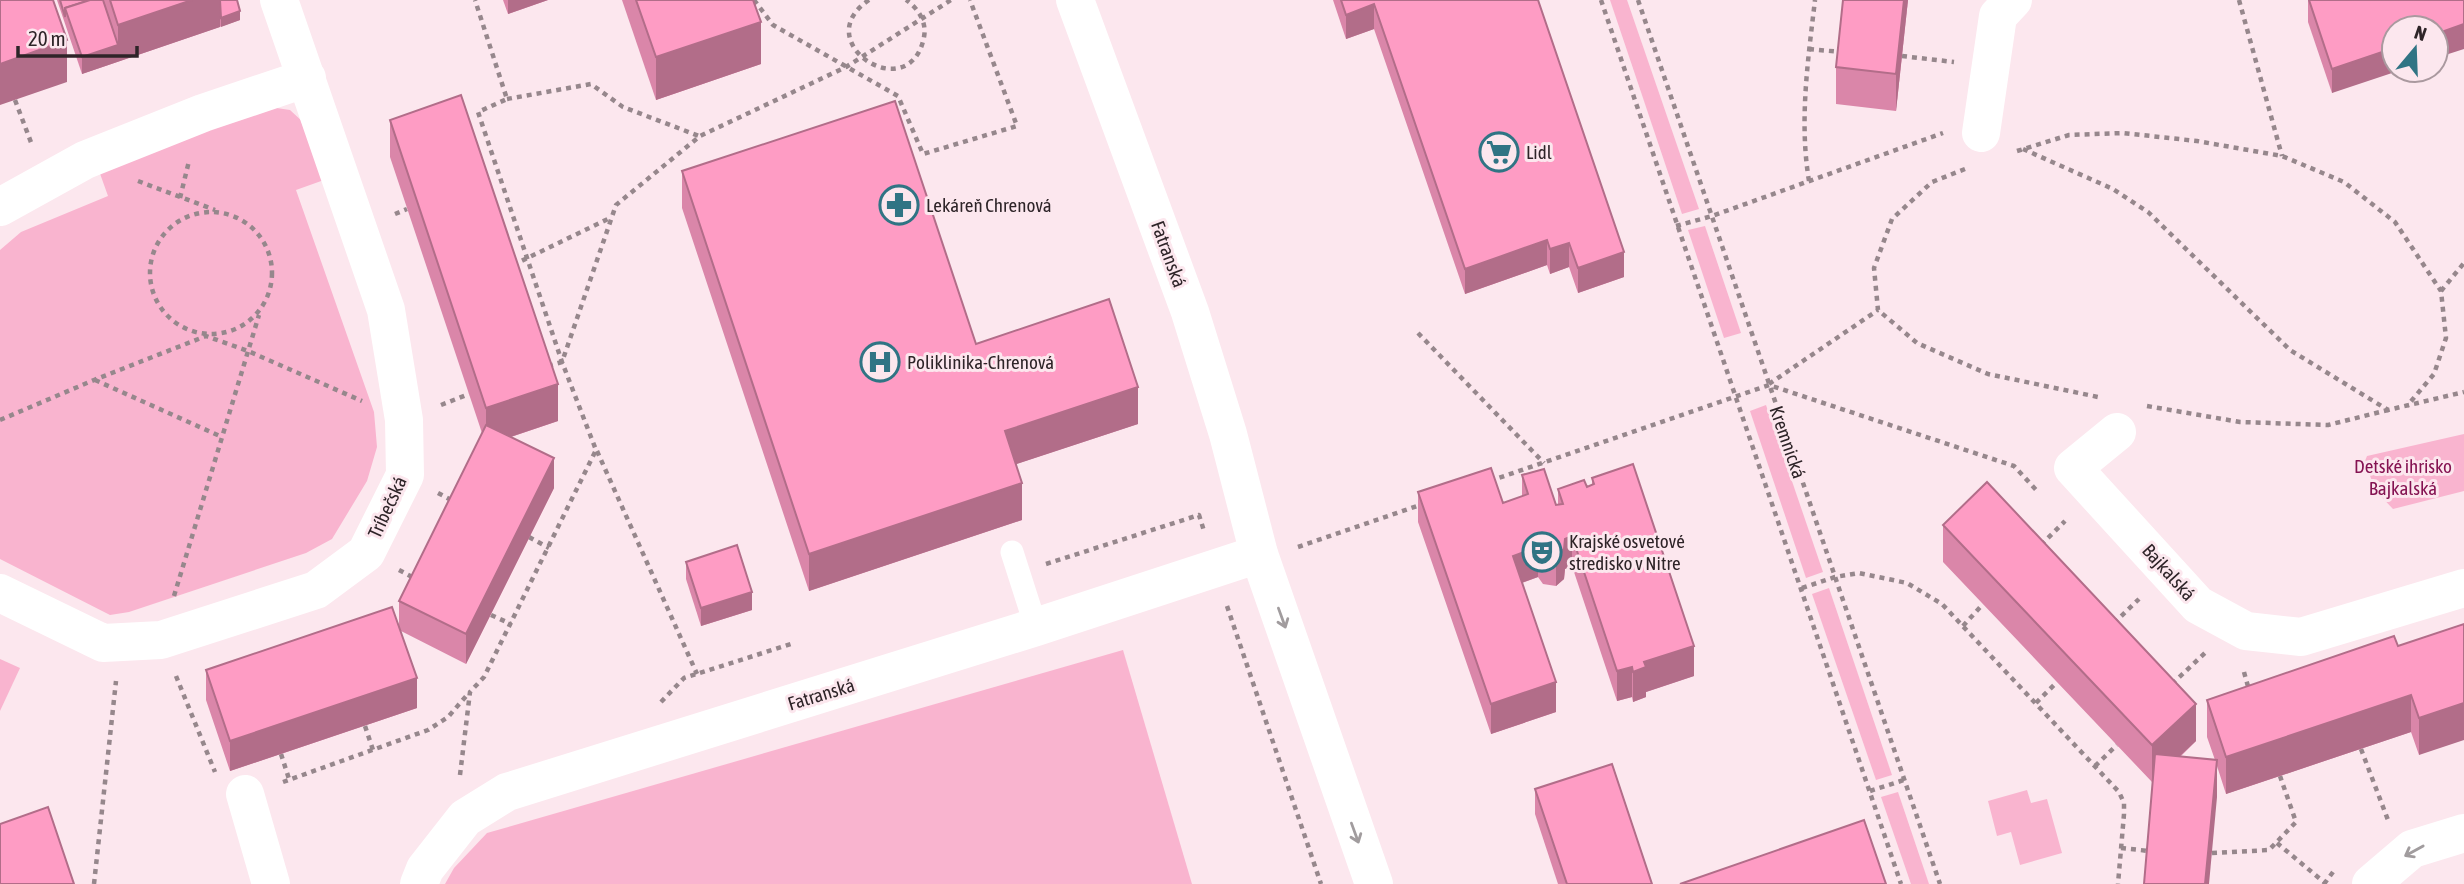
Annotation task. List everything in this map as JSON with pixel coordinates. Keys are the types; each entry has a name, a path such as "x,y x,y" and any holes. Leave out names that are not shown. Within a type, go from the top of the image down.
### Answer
{"street":[{"name":"Tríbečská","path":"0,593 103,642 161,640 316,590 366,553 405,475 404,420 386,310 279,0"},
{"name":"Fatranská","path":"1075,0 1190,312 1228,434 1259,554 1374,884"},
{"path":"1988,151 2006,8"},
{"path":"0,207 85,160 203,113 307,78"},
{"name":"Bajkalská","path":"2117,432 2073,468 2198,605 2245,631 2301,637 2464,588"},
{"name":"Fatranská","path":"419,884 425,869 465,818 507,792 1036,627 1259,554"},
{"path":"245,794 271,884"},
{"path":"2371,884 2412,849 2464,833"}],"lane":[{"path":"1016,562 1036,627"}],"path":[{"path":"475,0 507,99"},
{"path":"754,0 773,25 898,96 923,155 1017,127 970,0"},
{"path":"869,0 854,15 850,27 851,39 861,58 885,69 908,63 917,55 922,45 925,33 922,20 918,10 906,0"},
{"path":"562,362 616,205 700,136 846,68 951,0"},
{"path":"1601,0 1901,884"},
{"name":"Kremnická","path":"1638,0 1940,884"},
{"path":"1809,181 1805,160 1804,101 1815,0"},
{"path":"2238,0 2283,156"},
{"path":"1809,49 1842,52"},
{"path":"1953,74 1956,51"},
{"path":"1902,56 1955,62"},
{"path":"697,674 596,450 562,362 478,112 507,99 591,84 622,107 700,136"},
{"path":"1676,226 1712,216 1945,132 1988,151 2024,149 2113,188 2148,212 2290,350 2388,411 2464,392"},
{"path":"1479,485 1769,385 1878,310 1874,268 1892,219 1932,183 1988,151 2024,149 2068,135 2123,133 2197,141 2283,156 2344,181 2395,222 2441,291 2446,338 2434,374 2407,406"},
{"path":"85,160 236,216 251,226 269,250 274,283 259,315 161,640 227,800 428,730 448,717 484,677 596,450"},
{"path":"489,181 500,177"},
{"path":"219,211 208,211 177,221 161,236 151,258 150,288 170,321 248,351 404,420"},
{"path":"506,267 528,259 612,216"},
{"path":"2441,291 2464,263"},
{"path":"0,419 206,336 238,330 259,315"},
{"path":"1418,333 1545,463"},
{"path":"541,368 562,362"},
{"path":"94,380 222,437"},
{"path":"1769,385 2014,466 2048,503"},
{"path":"1296,547 1427,503"},
{"path":"2057,512 2074,531"},
{"path":"1016,562 1199,515 1214,569 1321,884"},
{"path":"2035,550 2065,521"},
{"path":"529,537 549,548"},
{"path":"1802,589 1859,573 1907,583 1942,604 2119,792 2124,803 2118,884"},
{"path":"2130,589 2148,609"},
{"path":"2109,628 2139,599"},
{"path":"1962,625 1983,604"},
{"path":"491,615 511,624"},
{"path":"94,884 120,642"},
{"path":"2196,646 2218,656"},
{"path":"2166,689 2207,651"},
{"path":"2242,664 2251,698"},
{"path":"2036,703 2057,682"},
{"path":"460,781 470,692"},
{"path":"365,726 373,750"},
{"path":"2095,766 2117,745"},
{"path":"2361,749 2388,820"},
{"path":"281,754 289,780"},
{"path":"2212,853 2269,850 2296,822 2280,776"},
{"path":"1870,791 1904,780"},
{"path":"2277,842 2325,883"},
{"path":"2121,848 2149,851"}],"green space":[{"path":"1610,0 1627,0 1699,209 1682,214"},
{"path":"270,107 290,110 304,123 324,180 296,190 374,412 377,447 367,481 332,539 306,553 129,612 110,615 0,559 0,250 21,232 108,196 98,168"},
{"path":"1705,226 1741,333 1724,338 1688,230"},
{"path":"1766,405 1823,572 1806,578 1750,411"},
{"name":"Detské ihrisko Bajkalská","path":"2464,434 2464,491 2393,509 2375,490 2365,461 2367,456"},
{"path":"1829,588 1892,775 1876,780 1812,594"},
{"path":"1123,650 1192,884 445,884 454,868 487,833"},
{"path":"0,659 20,668 0,711"},
{"path":"2027,790 2031,803 2047,799 2062,853 2020,865 2011,832 1997,836 1988,801"},
{"path":"1898,792 1929,884 1911,884 1881,797"}],"building":[{"path":"0,0 53,0 67,40 0,64"},
{"path":"60,0 90,0 65,8 65,17"},
{"path":"90,0 103,0 118,45 82,57 65,8"},
{"path":"110,0 192,0 118,25"},
{"path":"220,0 237,0 240,11 221,18"},
{"path":"636,0 753,0 761,22 656,57"},
{"name":"Lidl","path":"1341,0 1538,0 1624,252 1578,268 1569,243 1550,249 1547,240 1465,269 1374,4 1346,15"},
{"path":"1843,0 1904,0 1896,74 1836,67"},
{"path":"2309,0 2464,0 2464,24 2450,29 2450,14 2380,14 2380,53 2332,69"},
{"path":"461,95 558,384 486,408 390,120"},
{"path":"895,101 976,344 1109,299 1138,387 1005,431 1022,483 809,554 682,171"},
{"path":"486,425 554,458 466,634 399,601"},
{"path":"1633,464 1694,646 1644,662 1646,667 1633,672 1632,667 1617,671 1572,536 1565,539 1564,549 1556,556 1543,554 1538,547 1513,556 1556,682 1491,704 1418,492 1491,468 1503,503 1528,494 1522,475 1544,469 1556,505 1563,504 1558,489 1584,480 1587,487 1594,484 1592,478"},
{"path":"1987,482 2196,704 2152,745 1943,525"},
{"path":"737,545 752,592 701,608 686,562"},
{"path":"392,607 417,678 230,741 206,670"},
{"path":"2464,624 2464,703 2419,718 2411,695 2226,757 2207,700 2394,636 2398,646"},
{"path":"2155,754 2217,760 2205,884 2144,884"},
{"path":"1612,764 1652,884 1567,884 1535,789"},
{"path":"48,807 74,884 0,884 0,824"},
{"path":"1864,820 1886,884 1680,884"}],"place":[{"name":"Lidl","path":"1499,152"},
{"name":"Lekáreň Chrenová","path":"899,205"},
{"name":"Poliklinika-Chrenová","path":"880,362"},
{"name":"Krajské osvetové stredisko v Nitre","path":"1542,552"}]}
